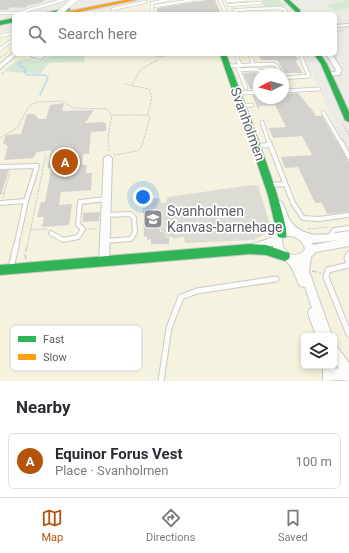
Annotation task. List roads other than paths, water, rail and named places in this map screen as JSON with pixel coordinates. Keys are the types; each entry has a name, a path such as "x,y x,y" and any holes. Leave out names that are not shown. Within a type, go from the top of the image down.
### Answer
{"main road":[{"path":"54,12 117,0"},
{"path":"71,12 134,0"},
{"path":"292,0 298,12"},
{"path":"0,23 12,20"},
{"path":"0,26 12,24"},
{"name":"Svanholmen","path":"223,56 270,185 281,224 280,236"},
{"path":"319,56 349,120"},
{"path":"0,270 250,249 266,250 288,258"}],"street":[{"path":"62,12 74,0"},
{"path":"337,26 349,28"},
{"path":"0,67 12,56"},
{"path":"328,74 337,74 339,70 330,56"},
{"path":"104,261 108,158"},
{"name":"Svanholmen","path":"273,195 287,224 302,233"},
{"path":"250,249 265,245 280,236 292,232 302,233 312,239 349,234"},
{"path":"302,233 307,242 307,254 304,270 326,333"},
{"path":"280,236 278,248 298,271 320,333"},
{"path":"288,258 297,260 314,248 349,242"},
{"path":"337,356 349,374"},
{"path":"329,369 329,381"},
{"path":"329,381 336,374 349,374"}],"lane":[{"path":"21,12 63,0"},
{"path":"152,12 152,3 168,0"},
{"path":"155,6 192,0"},
{"path":"220,0 225,12"},
{"path":"234,12 227,1 246,0"},
{"path":"165,1 168,4"},
{"path":"112,12 113,9 145,2"},
{"path":"229,5 260,3"},
{"path":"237,12 242,10 281,8 286,12"},
{"path":"0,13 12,13"},
{"path":"0,36 12,33"},
{"path":"0,49 12,40"},
{"path":"157,56 158,60"},
{"path":"237,56 239,70 246,88"},
{"path":"250,56 253,64"},
{"path":"289,78 309,76 301,56"},
{"path":"227,66 275,64 278,68"},
{"path":"239,70 253,69"},
{"path":"289,91 319,89"},
{"path":"237,93 253,92"},
{"path":"241,106 252,105"},
{"path":"323,112 349,157"},
{"path":"262,122 284,184 294,207 303,218 309,219 349,215"},
{"path":"256,146 270,145"},
{"path":"0,167 38,166 26,201 10,269"},
{"path":"270,185 284,184"},
{"path":"52,233 62,240 78,237 83,229 78,225 80,202 107,199"},
{"path":"0,202 26,201"},
{"path":"104,241 131,239 135,232 134,218 130,214 106,215"},
{"path":"330,237 334,230 349,228"},
{"path":"349,254 347,258 349,264 328,270 326,274 332,294 349,334"},
{"path":"161,381 166,360 169,328 181,297 197,291 276,278"}],"waterway":[{"path":"20,62 18,65 26,69 24,72 27,75 45,75 48,78 40,95"}],"place":[{"name":"Equinor Forus Vest","path":"65,162"},
{"name":"Svanholmen Kanvas-barnehage","path":"153,219"}]}
